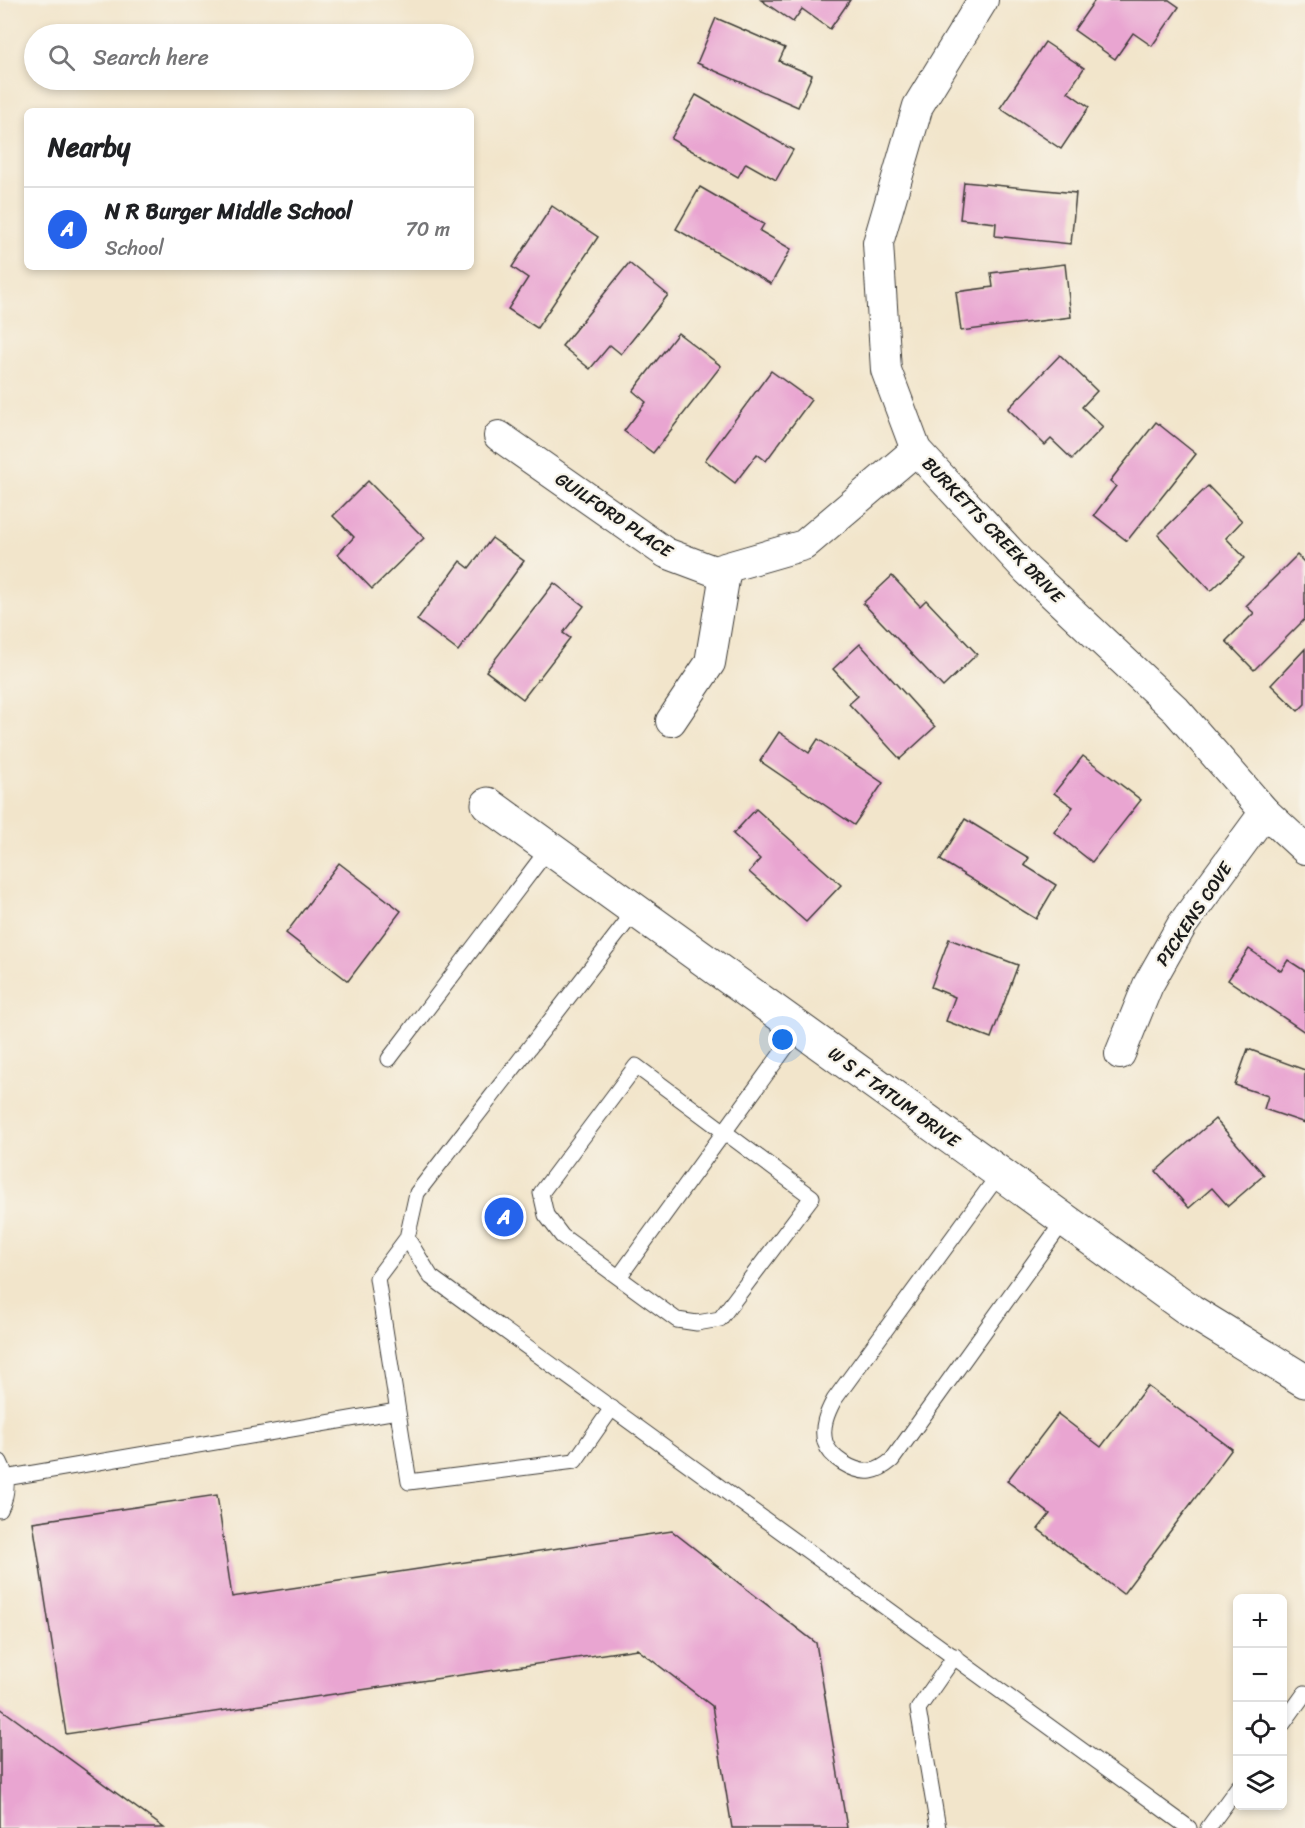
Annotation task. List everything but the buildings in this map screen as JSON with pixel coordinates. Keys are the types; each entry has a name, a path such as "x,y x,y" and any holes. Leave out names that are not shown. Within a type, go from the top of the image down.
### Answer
{"street":[{"name":"BURKETTS CREEK DRIVE","path":"983,0 918,106 878,243 886,370 916,450 1027,570 1176,710 1265,812 1305,849"},
{"name":"GUILFORD PLACE","path":"499,436 666,553 714,572 804,545 916,450"},
{"path":"671,721 710,663 726,568"},
{"name":"W S F TATUM DRIVE","path":"488,804 1191,1311 1305,1381"},
{"name":"PICKENS COVE","path":"1120,1054 1148,985 1182,925 1265,812"}],"lane":[{"path":"389,1059 549,848"},
{"path":"612,1408 575,1461 409,1482 377,1278 406,1238 417,1193 635,911"},
{"path":"618,1277 799,1029"},
{"path":"636,1066 812,1197 720,1319 697,1323 677,1320 618,1277 562,1236 546,1215 541,1193 636,1066"},
{"path":"1000,1173 834,1400 827,1413 824,1430 826,1444 835,1457 858,1470 871,1471 892,1460 1065,1219"},
{"path":"406,1238 431,1277 1189,1828"},
{"path":"5,1478 397,1411"},
{"path":"0,1462 7,1485 0,1510"},
{"path":"938,1828 918,1709 955,1656"},
{"path":"1287,1718 1305,1693"},
{"path":"1208,1828 1233,1794"}],"place":[{"name":"N R Burger Middle School","path":"504,1217"}]}
